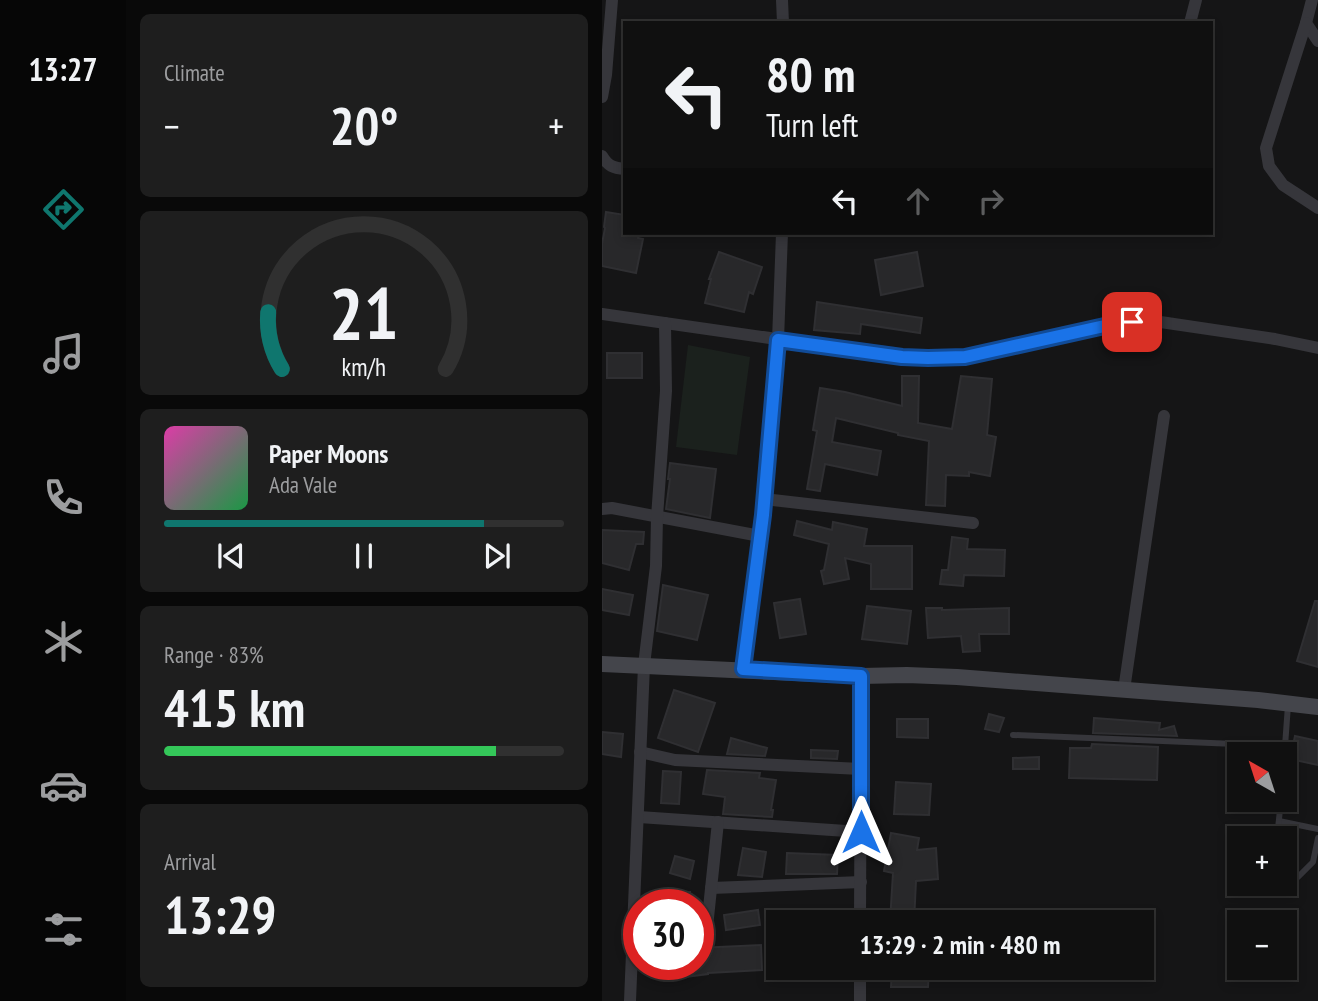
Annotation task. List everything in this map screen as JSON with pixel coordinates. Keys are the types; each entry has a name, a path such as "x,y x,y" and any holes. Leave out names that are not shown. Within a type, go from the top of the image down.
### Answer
{"street":[{"path":"602,97 612,0"},
{"path":"782,0 783,21"},
{"path":"1191,21 1196,0"},
{"path":"1312,0 1266,148 1269,166 1283,185 1318,208"},
{"path":"1306,23 1318,41"},
{"path":"602,156 607,164 623,169"},
{"path":"743,669 764,499 778,340 782,235"},
{"path":"602,314 902,357 965,357 1118,323 1147,320 1318,348"},
{"path":"637,889 644,665 656,566 666,391 665,323"},
{"path":"1124,690 1164,416"},
{"path":"764,499 973,523"},
{"path":"602,509 612,508 760,536"},
{"path":"602,664 861,676 957,677 1318,707"},
{"path":"860,910 861,676"},
{"path":"640,752 675,760 861,769"},
{"path":"639,817 861,832"},
{"path":"718,822 711,888 861,882"},
{"path":"630,1001 632,980"},
{"path":"860,980 860,1001"}],"lane":[{"path":"1286,742 1288,703"},
{"path":"1013,735 1227,744"},
{"path":"1278,826 1280,812"},
{"path":"1279,821 1318,829"},
{"path":"1297,877 1313,862 1318,838"}],"shaded area":[{"path":"688,345 750,357 737,455 676,447"}],"building":[{"path":"606,212 623,215 623,235 639,235 638,238 643,239 636,273 602,266"},
{"path":"719,252 762,267 753,294 749,292 744,312 705,303 709,279"},
{"path":"917,252 923,286 881,295 875,260"},
{"path":"817,302 922,318 920,333 861,324 860,334 814,330"},
{"path":"607,353 642,353 642,378 607,378"},
{"path":"902,376 919,376 918,423 952,429 961,376 992,379 987,435 996,437 990,476 969,472 969,476 946,475 945,506 926,505 929,441 836,418 832,442 881,451 877,475 825,464 820,491 807,489 817,431 813,430 820,388 902,406"},
{"path":"670,463 716,469 710,518 666,509"},
{"path":"797,521 832,530 833,522 867,529 864,546 912,546 912,589 871,589 871,564 845,558 849,579 824,584 821,571 824,570 829,544 794,535"},
{"path":"602,530 644,532 643,544 636,544 629,570 602,563"},
{"path":"952,537 968,539 967,549 1005,550 1004,576 964,575 963,586 940,584 942,570 948,570"},
{"path":"663,585 708,595 697,640 657,631"},
{"path":"602,589 633,595 629,615 602,610"},
{"path":"800,599 806,634 780,638 774,603"},
{"path":"1315,601 1318,601 1318,667 1297,661"},
{"path":"867,606 911,611 907,644 862,639"},
{"path":"926,608 1009,608 1009,634 979,634 980,651 963,652 961,636 928,638"},
{"path":"674,690 715,703 698,752 658,738"},
{"path":"989,714 1004,718 999,732 985,729"},
{"path":"1094,718 1160,723 1159,730 1174,726 1177,736 1093,733"},
{"path":"897,719 928,719 928,738 897,737"},
{"path":"602,732 623,734 621,757 602,754"},
{"path":"1295,736 1318,741 1318,765 1297,760 1297,742 1294,742"},
{"path":"731,738 767,748 765,756 727,754"},
{"path":"1092,744 1158,747 1157,780 1069,778 1070,748 1091,748"},
{"path":"811,750 838,751 837,759 811,758"},
{"path":"1039,757 1039,769 1013,769 1013,758"},
{"path":"707,770 760,773 759,778 776,780 772,817 723,814 725,797 703,794"},
{"path":"663,771 681,772 679,804 661,803"},
{"path":"896,782 931,784 929,815 894,814"},
{"path":"891,833 919,838 917,850 936,848 938,879 916,881 915,910 891,910 893,873 884,871"},
{"path":"743,848 766,852 762,877 738,875"},
{"path":"787,853 838,855 837,874 786,874"},
{"path":"675,856 694,861 690,879 670,873"},
{"path":"758,910 760,925 726,930 724,915"},
{"path":"761,945 762,970 714,973 714,947"},
{"path":"891,980 928,980 928,987 891,987"}],"route":[{"path":"861,832 861,676 743,669 763,515 778,340 902,357 965,357 1132,322"}]}
